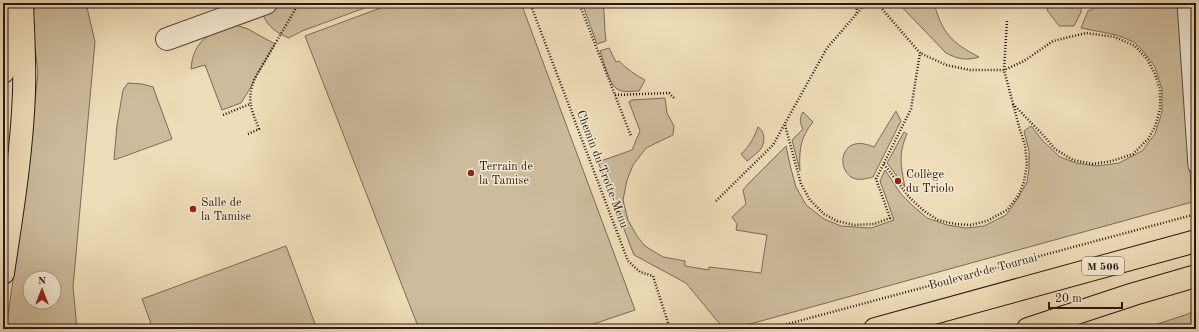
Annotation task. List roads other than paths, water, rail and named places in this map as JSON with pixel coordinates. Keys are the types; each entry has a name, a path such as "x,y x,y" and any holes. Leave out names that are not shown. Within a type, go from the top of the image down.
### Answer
{"main road":[{"path":"3,72 15,3"},
{"path":"3,273 13,204 23,116 24,91 22,3"},
{"name":"M 506","path":"875,329 1196,241"},
{"path":"1028,329 1068,323 1140,292 1196,276"}],"street":[{"path":"167,39 266,3"}],"lane":[{"path":"1185,3 1196,166"}],"place":[{"name":"Terrain de la Tamise","path":"471,173"},
{"name":"Collège du Triolo","path":"898,181"},
{"name":"Salle de la Tamise","path":"193,209"}]}
